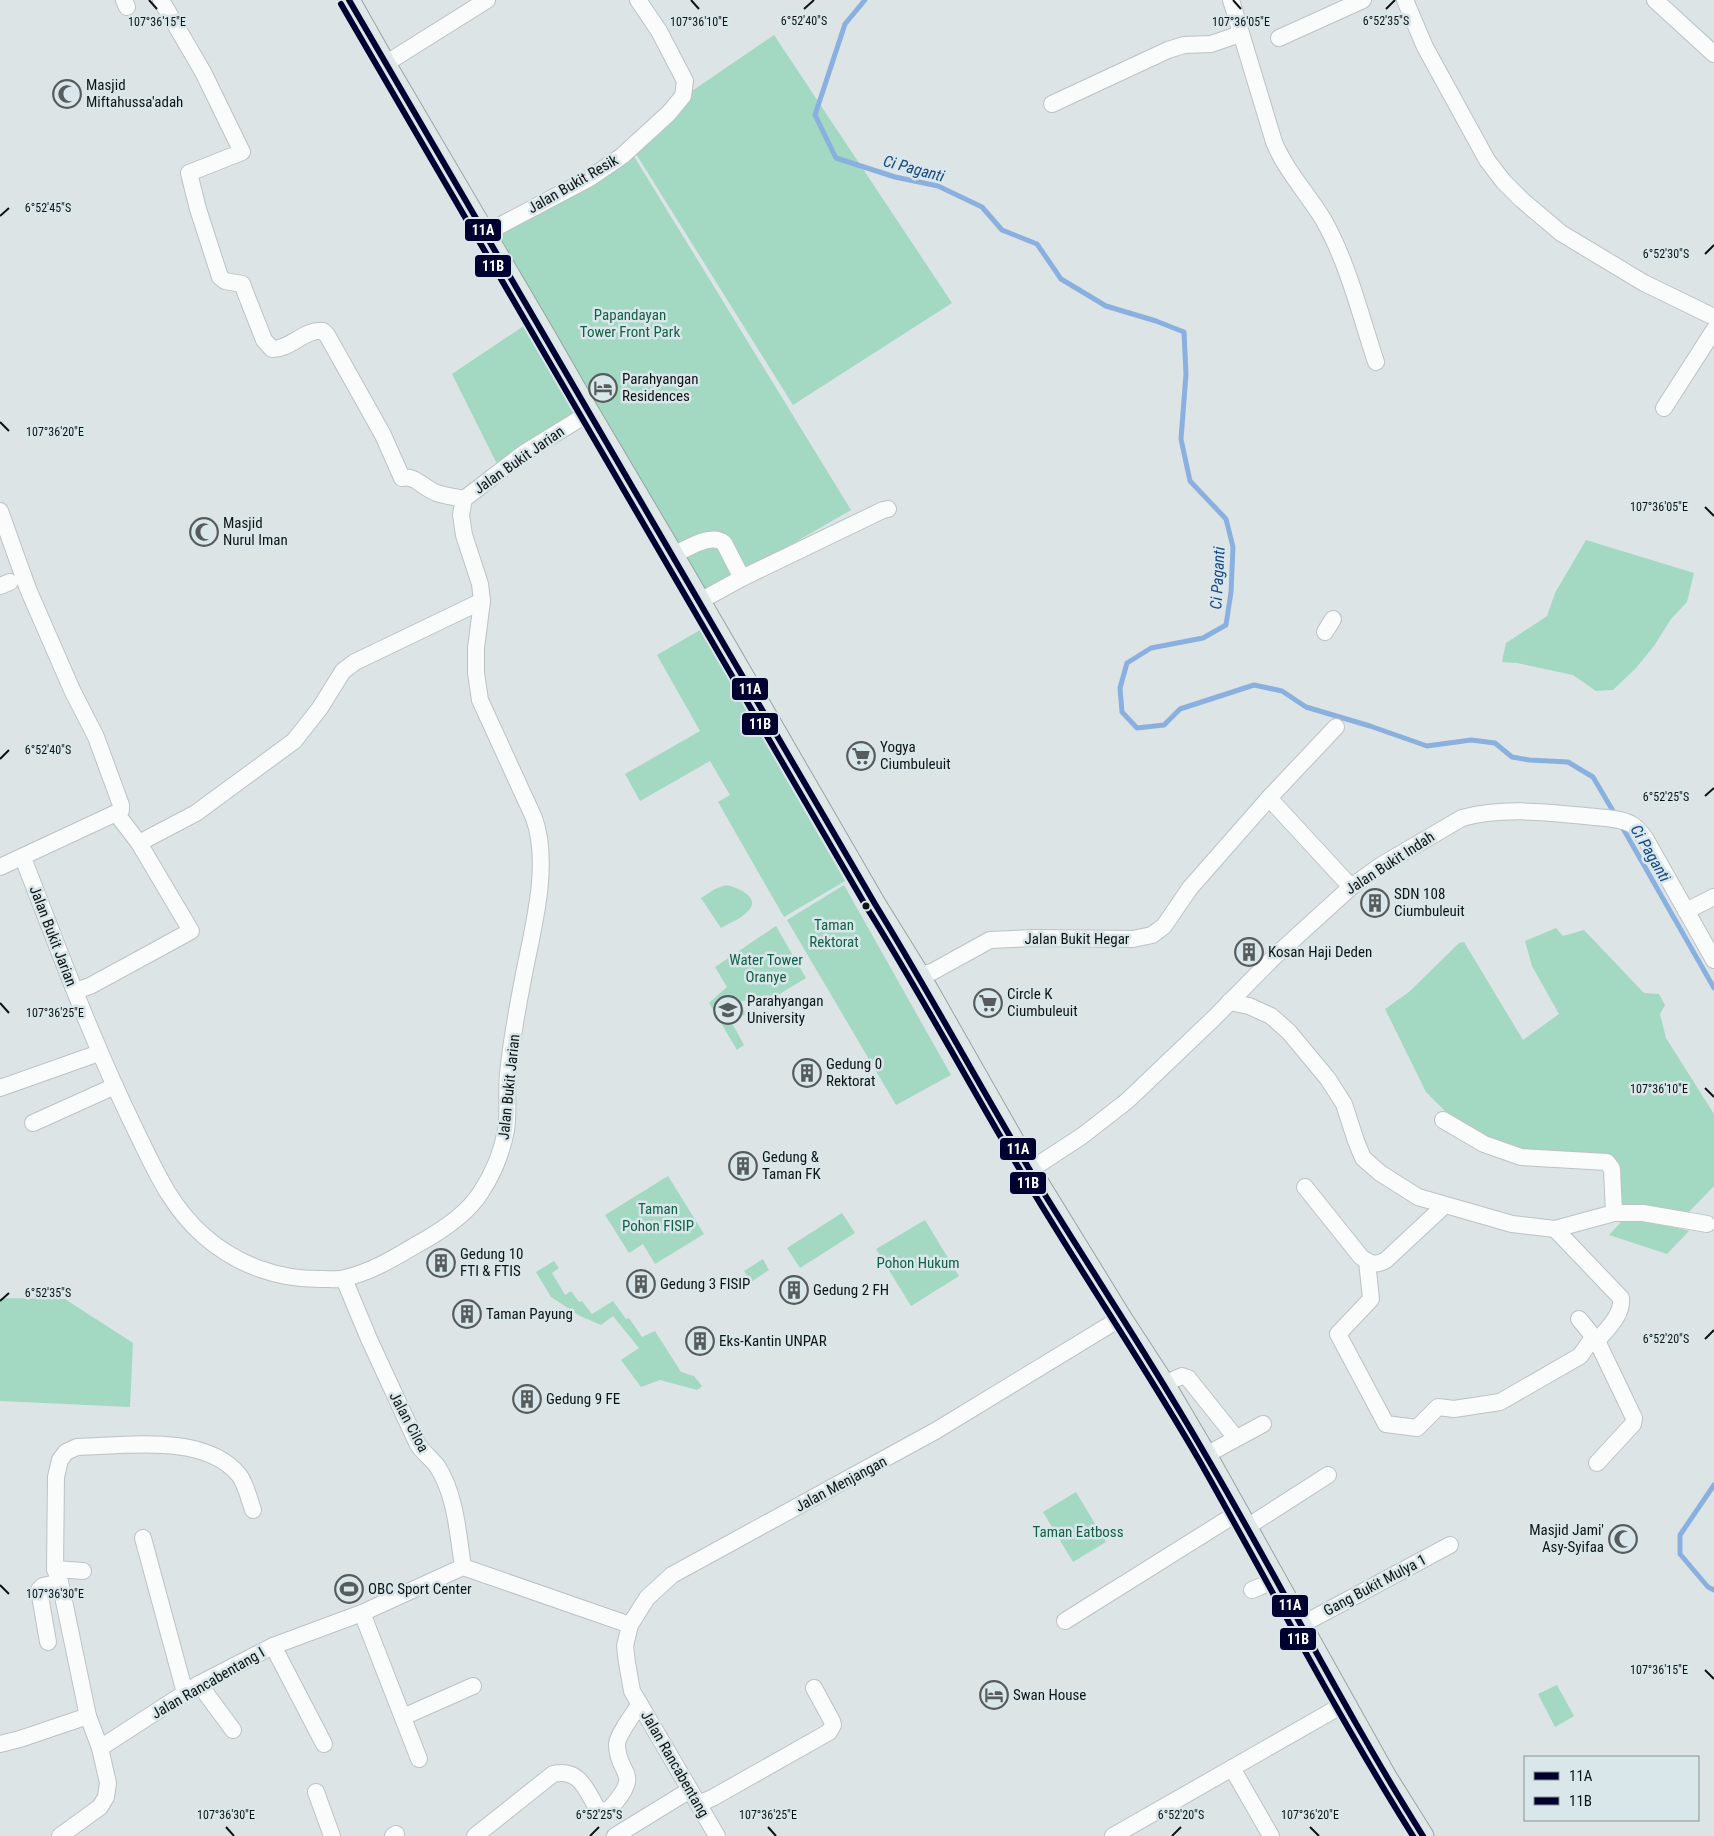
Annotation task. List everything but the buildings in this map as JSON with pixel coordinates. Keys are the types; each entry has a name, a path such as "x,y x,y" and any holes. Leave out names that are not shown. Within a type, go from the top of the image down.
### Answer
{"main road":[{"path":"349,0 589,414 674,555 875,904 919,975 1030,1170 1164,1384 1206,1455 1386,1777 1423,1836"}],"street":[{"path":"162,0 203,72 242,152 189,173 198,209 220,277 224,281 242,284 268,347 278,349 318,330 323,330 383,435 402,478 408,476 436,493 464,499"},
{"path":"385,64 487,0"},
{"name":"Jalan Bukit Resik","path":"484,234 590,178 622,156 669,113 683,96 685,81 659,31 638,0"},
{"path":"1232,0 1240,34 1280,158 1322,219 1345,264 1376,362"},
{"path":"1279,38 1363,0"},
{"path":"1405,0 1430,55 1488,160 1503,181 1522,200 1561,232 1644,283 1714,317"},
{"path":"1655,0 1714,54"},
{"path":"1052,104 1168,50 1184,45 1211,44 1240,34"},
{"path":"1664,408 1714,330"},
{"name":"Jalan Bukit Jarian","path":"23,858 99,1053 168,1194 180,1212 206,1238 234,1258 279,1276 302,1280 344,1278 390,1261 425,1240 472,1205 493,1172 499,1157 506,1128 508,1076 523,979 534,931 541,858 538,828 480,700 476,673 476,648 482,602 480,584 464,535 461,515 464,499 524,453 589,414"},
{"path":"700,602 742,578 888,509"},
{"path":"0,511 28,589 72,690 96,737 121,805 121,810 116,813 23,858 0,867"},
{"path":"674,555 710,539 720,540 724,543 742,578"},
{"path":"139,843 196,813 294,741 320,708 343,671 355,662 482,602"},
{"name":"Jalan Bukit Hegar","path":"919,975 932,972 990,940 1035,938 1133,939 1152,935 1164,926 1190,888 1269,798 1336,727"},
{"path":"1269,798 1350,887"},
{"name":"Jalan Bukit Indah","path":"1030,1170 1082,1136 1127,1101 1274,957 1350,887 1380,866 1462,818 1476,814 1544,812 1611,819 1630,824 1645,838 1714,960"},
{"path":"75,991 90,986 191,931 139,843 116,813"},
{"path":"1686,911 1714,897"},
{"path":"1229,1002 1249,1006 1270,1016 1289,1032 1328,1079 1344,1104 1363,1158 1380,1173 1418,1197 1512,1224 1555,1229 1614,1212 1643,1213 1707,1224"},
{"path":"0,1088 99,1053"},
{"path":"33,1123 115,1086"},
{"path":"1443,1120 1484,1144 1522,1157 1607,1162 1612,1169 1614,1212"},
{"path":"1306,1187 1349,1243 1366,1261 1374,1264 1386,1260 1444,1206"},
{"path":"1366,1261 1371,1298 1338,1334 1386,1424 1417,1428 1438,1407 1454,1409 1500,1402 1580,1356 1616,1318 1622,1304 1621,1298 1555,1229"},
{"name":"Jalan Ciloa","path":"344,1278 369,1339 417,1443 436,1466 446,1485 454,1514 464,1567"},
{"name":"Jalan Menjangan","path":"636,1698 627,1664 625,1646 630,1625 647,1598 672,1574 937,1430 1121,1318"},
{"path":"1579,1319 1593,1341 1634,1418 1633,1424 1597,1463"},
{"path":"1164,1384 1182,1376 1188,1378 1236,1438"},
{"path":"1206,1455 1263,1424"},
{"path":"60,1836 100,1806 106,1797 108,1783 100,1748 88,1716 58,1575 56,1477 60,1460 66,1452 77,1447 176,1445 202,1450 220,1458 241,1476 254,1510"},
{"path":"1065,1621 1243,1520 1328,1475"},
{"path":"143,1538 192,1689 233,1730"},
{"name":"Gang Bukit Mulya 1","path":"1301,1625 1450,1545"},
{"path":"464,1567 630,1625"},
{"name":"Jalan Rancabentang I","path":"100,1748 192,1689 273,1646 362,1613 464,1567"},
{"path":"48,1642 39,1590 58,1575 83,1571"},
{"path":"1252,1590 1276,1580"},
{"path":"362,1613 420,1759"},
{"path":"273,1646 324,1744"},
{"path":"403,1717 473,1686"},
{"path":"699,1804 829,1732 833,1725 832,1721 814,1688"},
{"path":"475,1836 553,1774 562,1772 570,1773 579,1779 598,1810 604,1811 611,1808 625,1792 627,1784 628,1779 619,1755 617,1743 636,1698"},
{"name":"Jalan Rancabentang","path":"636,1698 699,1804 714,1834"},
{"path":"1113,1836 1346,1703"},
{"path":"0,1744 88,1716"},
{"path":"1232,1768 1271,1836"},
{"path":"615,1836 690,1790"},
{"path":"316,1792 332,1836"}],"green space":[{"path":"774,35 952,303 793,405 636,154 692,91"},
{"name":"Papandayan Tower Front Park","path":"632,153 851,510 702,596 589,406 497,464 452,374 540,315 492,238"},
{"path":"1586,540 1694,573 1687,602 1671,619 1654,646 1636,668 1613,690 1596,691 1573,675 1517,663 1502,662 1506,643 1547,616 1555,593"},
{"path":"700,630 845,881 784,917 718,802 730,795 710,761 640,801 625,774 700,731 657,655"},
{"path":"726,885 749,896 752,900 752,905 743,915 721,928 701,898 715,889"},
{"name":"Taman Rektorat","path":"844,885 951,1075 896,1105 787,920"},
{"name":"Water Tower Oranye","path":"776,926 806,978 773,998 741,1001 745,1014 732,1023 744,1045 737,1050 709,1003 727,987 715,967"},
{"path":"1556,928 1563,936 1584,930 1644,993 1659,994 1665,1005 1660,1014 1666,1038 1714,1114 1714,1186 1684,1217 1619,1208 1620,1173 1511,1146 1483,1137 1452,1118 1426,1092 1385,1009 1409,992 1459,943 1464,942 1523,1040 1559,1014 1532,966 1525,941"},
{"name":"Taman Pohon FISIP","path":"668,1176 704,1234 655,1264 643,1244 629,1253 605,1215"},
{"path":"842,1213 855,1233 800,1268 787,1248"},
{"path":"1631,1216 1689,1231 1667,1254 1609,1235 1622,1221"},
{"name":"Pohon Hukum","path":"925,1220 959,1276 911,1306 876,1249"},
{"path":"763,1259 769,1270 751,1282 744,1271"},
{"path":"554,1261 559,1268 552,1273 565,1295 571,1291 579,1302 582,1301 592,1314 613,1301 626,1319 629,1318 642,1337 655,1331 681,1372 694,1376 702,1386 697,1390 660,1380 641,1387 621,1360 639,1348 613,1316 601,1325 580,1316 551,1297 536,1272"},
{"path":"0,1298 65,1299 133,1343 130,1407 0,1401"},
{"name":"Taman Eatboss","path":"1076,1492 1106,1542 1073,1562 1043,1512"},
{"path":"1557,1685 1574,1716 1555,1727 1538,1694"}],"waterway":[{"name":"Ci Paganti","path":"865,0 845,24 815,115 836,158 895,177 938,186 982,207 1002,230 1037,244 1061,279 1106,306 1156,321 1184,332 1186,374 1181,439 1190,481 1226,519 1233,547 1231,592 1226,625 1203,638 1151,648 1127,663 1120,688 1122,712 1137,728 1164,725 1180,709 1254,685 1282,691 1306,707 1370,726 1427,746 1471,740 1495,743 1512,757 1568,762 1593,777 1616,816"},
{"name":"Ci Paganti","path":"1621,825 1714,988"},
{"name":"Ci Paganti","path":"1714,1485 1680,1535 1680,1554 1708,1587 1714,1590"}],"transit line":[{"name":"11A","path":"349,0 915,970 1011,1139 1184,1418 1366,1742 1423,1836"},
{"name":"11B","path":"341,4 1023,1175 1199,1460 1330,1696 1413,1836"}],"place":[{"name":"Masjid Miftahussa'adah","path":"67,94"},
{"name":"Parahyangan Residences","path":"603,388"},
{"name":"Masjid Nurul Iman","path":"204,532"},
{"name":"Yogya Ciumbuleuit","path":"861,756"},
{"name":"SDN 108 Ciumbuleuit","path":"1375,903"},
{"name":"Kosan Haji Deden","path":"1249,952"},
{"name":"Circle K Ciumbuleuit","path":"988,1003"},
{"name":"Parahyangan University","path":"728,1010"},
{"name":"Gedung 0 Rektorat","path":"807,1073"},
{"name":"Gedung & Taman FK","path":"743,1166"},
{"name":"Gedung 10 FTI & FTIS","path":"441,1263"},
{"name":"Gedung 3 FISIP","path":"641,1284"},
{"name":"Gedung 2 FH","path":"794,1290"},
{"name":"Taman Payung","path":"467,1314"},
{"name":"Eks-Kantin UNPAR","path":"700,1341"},
{"name":"Gedung 9 FE","path":"527,1399"},
{"name":"Masjid Jami' Asy-Syifaa","path":"1623,1539"},
{"name":"OBC Sport Center","path":"349,1589"},
{"name":"Swan House","path":"994,1695"}]}
